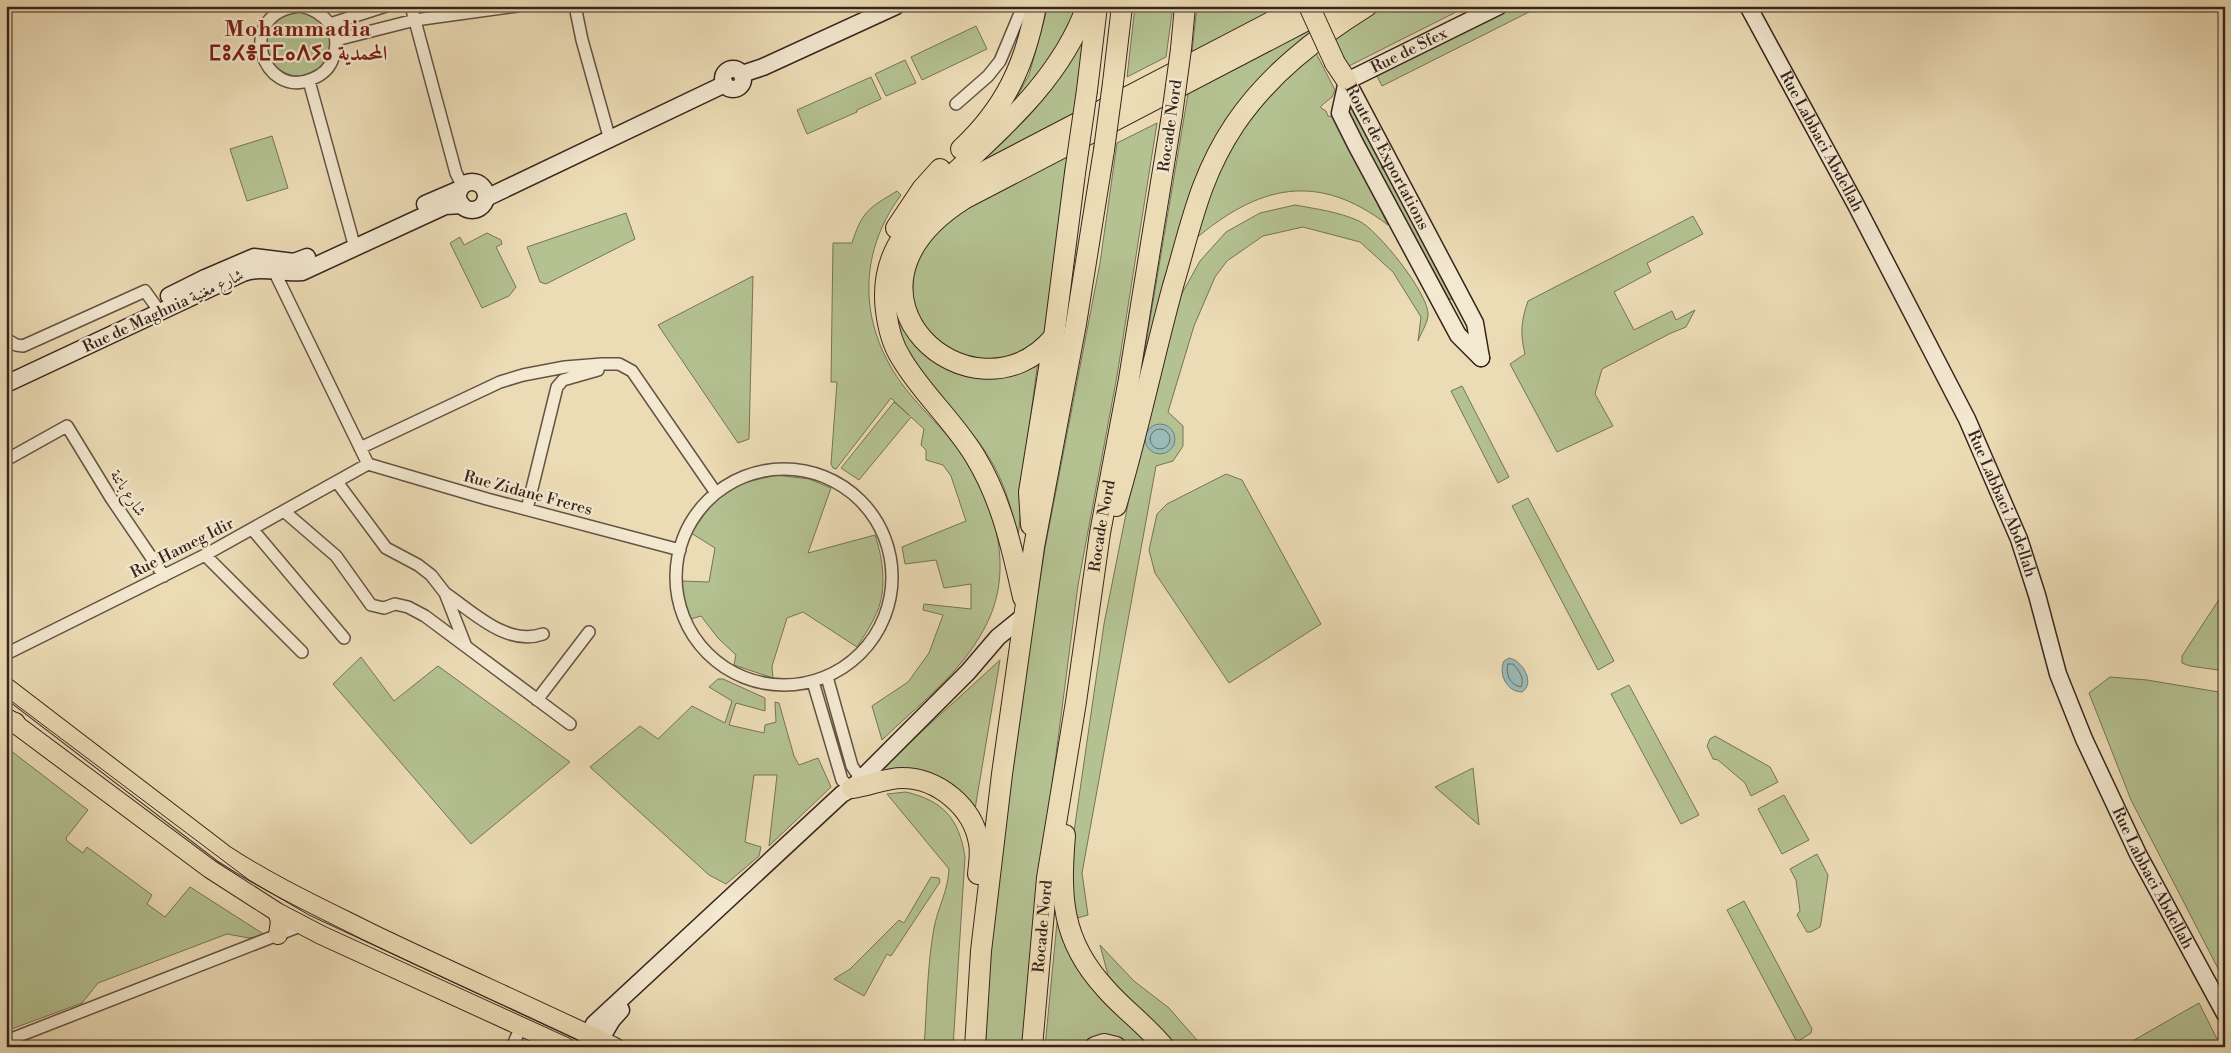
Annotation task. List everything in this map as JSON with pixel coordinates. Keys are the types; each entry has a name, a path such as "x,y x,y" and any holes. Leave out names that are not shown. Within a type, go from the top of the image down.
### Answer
{"highway":[{"path":"892,257 889,242 911,204 934,175 992,118 1008,93 1029,39 1036,6"},
{"path":"1025,613 1012,545 1000,507 986,475 965,441 901,359 888,324 884,300 885,280 892,257 906,224 916,211 1017,114 1050,76 1074,37 1087,6"},
{"path":"1034,547 1029,492 1054,337 1097,6"},
{"path":"975,1047 981,951 1002,774 1034,547 1076,324 1104,150 1122,6"},
{"name":"Rocade Nord","path":"1032,1047 1047,878 1076,702 1100,533 1129,379 1172,115 1185,6"},
{"path":"892,257 922,213 966,181 1302,6"},
{"path":"1309,6 1335,63 1347,81"},
{"path":"1054,337 1046,347 1024,361 994,368 964,365 936,352 917,333 906,311 903,299 904,274 914,245 932,224 964,199 1334,6"},
{"path":"1087,619 1185,240 1208,175 1235,124 1266,86 1290,62 1327,32 1367,6"},
{"path":"1076,702 1064,844 1062,898 1069,931 1083,961 1094,975 1164,1047"},
{"path":"856,785 894,779 912,779 940,789 963,808 974,826 979,844 974,929 981,951"},
{"path":"1095,1047 1104,1044 1116,1047"}],"main road":[{"path":"6,687 224,854 251,872 304,900 597,1043"},
{"path":"9,720 210,869 278,912 566,1047"},
{"path":"278,912 280,921 278,935"}],"street":[{"path":"330,24 386,6"},
{"path":"411,6 461,193 470,210 479,208 486,198 725,84 724,75 728,71 734,70 742,74 780,60 896,6"},
{"path":"336,40 415,20 517,6"},
{"path":"575,6 582,40 610,140"},
{"path":"956,104 988,76 1000,61 1023,6"},
{"name":"Rue de Sfex","path":"1347,81 1498,6"},
{"name":"Rue Labbaci Abdellah","path":"1748,6 1856,205 1968,419 2019,539 2058,674 2084,739 2138,854 2225,1014"},
{"name":"Rue Labbaci Abdellah","path":"1758,6 1976,424 2024,537 2067,675 2113,794 2127,825 2225,1000"},
{"path":"294,7 320,13 330,24 336,40 333,61 319,76 309,81 285,80 275,74 267,65 262,54 260,42 266,26 278,12 294,7"},
{"path":"309,81 354,243"},
{"name":"Route de Exportations","path":"1347,81 1475,323 1476,348 1458,335 1444,312 1340,113 1347,81"},
{"path":"461,193 470,181 479,183 485,189 486,198"},
{"name":"Rue de Maghnia شارع مغنية","path":"6,384 158,308 248,259 254,257 277,266 299,261 354,243 461,193"},
{"path":"277,266 277,277 368,464"},
{"path":"6,339 16,345 24,346 146,290 158,308"},
{"path":"1444,312 1464,301"},
{"name":"Rue de Maghnia شارع مغنية","path":"6,372 158,308"},
{"path":"360,448 500,382 565,367 619,364 632,371 716,493"},
{"path":"527,509 557,387 563,380 571,377 619,364"},
{"name":"شارع باتنة","path":"6,460 67,426 111,498 164,576"},
{"name":"Rue Zidane Freres","path":"368,464 680,550"},
{"name":"Rue Hameg Idir","path":"6,654 253,530 368,464"},
{"path":"787,469 804,472 837,483 858,498 874,518 886,541 892,566 891,592 885,617 873,639 858,657 827,677 813,682 776,685 748,679 722,666 703,648 688,626 679,602 676,576 680,550 688,528 700,509 716,493 738,479 762,471 787,469"},
{"path":"337,482 386,548 418,565 431,575 445,593 482,620 499,629 533,637 543,634"},
{"path":"285,512 336,556 371,605 384,608 395,604 408,607 425,616 570,724"},
{"path":"253,530 344,638"},
{"path":"205,555 302,652"},
{"path":"445,593 465,644"},
{"path":"597,1043 614,1017 747,885 846,798 856,785 968,672 998,637 1025,613"},
{"path":"537,700 589,632"},
{"path":"827,677 852,766 856,772 856,785"},
{"path":"813,682 842,780 856,785"},
{"path":"6,1042 303,925"},
{"path":"512,1047 521,1027"}],"green space":[{"path":"1048,6 1080,6 1045,66 1015,100 1029,75"},
{"path":"1135,6 1173,6 1166,57 1127,77"},
{"path":"1197,6 1281,6 1192,52"},
{"path":"1345,6 1355,6 1233,118 1140,379 1189,88"},
{"path":"1376,6 1468,6 1347,67 1331,36"},
{"path":"1511,6 1541,6 1382,86 1376,74"},
{"path":"293,12 305,12 322,21 329,32 331,44 329,56 322,67 305,76 293,76 281,71 272,62 267,50 267,38 272,26 281,17"},
{"path":"976,26 987,49 922,80 911,57"},
{"path":"1086,32 1080,110 979,163"},
{"path":"1314,49 1335,90 1332,97 1321,108 1326,111 1328,116 1334,117 1388,225 1362,208 1337,197 1313,192 1289,192 1265,197 1242,207 1218,221 1194,240 1200,203 1244,122"},
{"path":"905,60 916,83 886,96 875,74"},
{"path":"871,77 881,99 807,134 797,110"},
{"path":"1347,107 1355,110 1453,291 1453,300 1445,297 1347,114"},
{"path":"1157,123 1117,376 1078,585 1039,886 1026,1047 985,1047 987,961 1017,729 1045,548 1100,263 1117,143"},
{"path":"272,136 288,188 247,201 230,149"},
{"path":"1072,148 1049,335 1004,363 943,351 912,308 914,262 947,218"},
{"path":"897,191 901,195 886,218 876,242 870,267 869,292 872,317 879,341 890,365 905,388 955,445 984,495 998,539 1000,562 999,584 994,607 974,645 938,688 882,740 872,706 908,682 929,653 943,615 923,610 924,604 971,609 971,584 944,588 936,560 905,564 902,547 966,521 951,476 943,465 926,460 926,450 921,445 924,429 911,417 859,480 841,468 894,402 910,416 891,398 836,469 831,464 837,382 831,382 833,243 852,243 859,224 868,211"},
{"path":"1295,205 1344,215 1359,221 1378,236 1412,279 1427,307 1428,316 1418,341 1421,317 1393,272 1360,242 1303,227 1263,236 1227,261 1215,277 1194,326 1168,412 1183,426 1183,446 1173,461 1156,466 1082,873 1088,915 1074,919 1067,880 1104,624 1142,434 1180,297 1200,261 1226,232 1260,213"},
{"path":"626,213 635,239 546,284 540,282 527,247"},
{"path":"1693,216 1703,234 1647,263 1651,272 1614,292 1634,330 1672,311 1676,320 1695,310 1686,327 1602,369 1595,394 1613,426 1557,452 1510,364 1525,354 1522,328 1528,301"},
{"path":"487,233 501,240 502,244 496,247 516,287 509,296 482,308 450,243 460,237 464,245"},
{"path":"753,276 749,439 738,443 658,325"},
{"path":"895,286 900,318 912,341 934,362 947,370 977,378 992,379 1011,375 1038,361 1026,451 1018,540 1006,493 990,459 973,434 908,353 894,317"},
{"path":"1462,386 1509,477 1498,483 1451,391"},
{"path":"1226,474 1242,480 1321,624 1229,683 1155,573 1149,550 1157,514 1167,504"},
{"path":"776,475 809,479 831,488 808,553 875,535 882,563 883,584 877,612 857,647 803,612 787,618 772,666 773,678 734,665 736,655 718,638 701,616 691,619 682,594 682,581 709,582 715,548 691,533 714,501 743,483"},
{"path":"1528,498 1614,661 1598,670 1512,506"},
{"path":"2225,597 2225,671 2182,663 2182,656 2220,598"},
{"path":"361,657 394,701 438,666 570,762 471,844 333,684"},
{"path":"1000,660 974,815 951,790 874,775"},
{"path":"2110,677 2147,680 2225,693 2225,982 2131,800 2089,693"},
{"path":"718,679 723,679 765,698 765,711 736,703 729,725 764,733 765,725 776,722 775,702 779,703 794,756 799,765 818,758 831,787 769,846 777,775 754,775 745,842 761,847 759,856 726,884 709,875 590,767 640,726 658,739 692,706 725,723 732,701 709,687"},
{"path":"1629,685 1699,815 1681,824 1611,694"},
{"path":"1715,736 1770,767 1778,782 1751,796 1745,783 1718,760 1713,759 1707,746 1710,739"},
{"path":"6,747 88,810 66,838 67,841 83,853 87,847 152,895 147,904 165,917 190,887 265,935 249,938 227,934 98,983 82,1003 6,1031"},
{"path":"1473,768 1479,825 1435,787"},
{"path":"906,792 930,800 947,813 958,832 965,857 953,1047 924,1047 932,942 936,920 947,885 949,869 887,794"},
{"path":"1784,795 1809,840 1782,854 1758,809"},
{"path":"1817,854 1828,875 1820,927 1807,932 1797,915 1800,911 1796,880 1790,869"},
{"path":"931,877 939,878 940,882 891,956 887,954 864,996 834,979 850,969 899,920 904,923"},
{"path":"1744,901 1812,1029 1811,1033 1797,1042 1727,910"},
{"path":"1057,922 1061,923 1153,1047 1136,1047 1124,1042 1094,1040 1075,1047 1045,1047"},
{"path":"1100,945 1134,981 1169,1008 1203,1047 1174,1047 1147,1016 1120,991 1108,975"},
{"path":"2199,1003 2221,1047 2122,1047"}],"water":[{"path":"1160,424 1170,429 1175,439 1170,449 1160,454 1150,449 1145,439 1150,429"},
{"path":"1509,658 1523,667 1526,672 1528,683 1522,692 1508,686 1503,677 1502,666 1504,661"}],"tram line":[{"path":"6,697 249,880 309,915 592,1047"}],"district":[{"name":"Mohammadia ⵎⵓⵃⴻⵎⵎⴰⴷⵢⴰ المحمدية","path":"298,42"}]}
